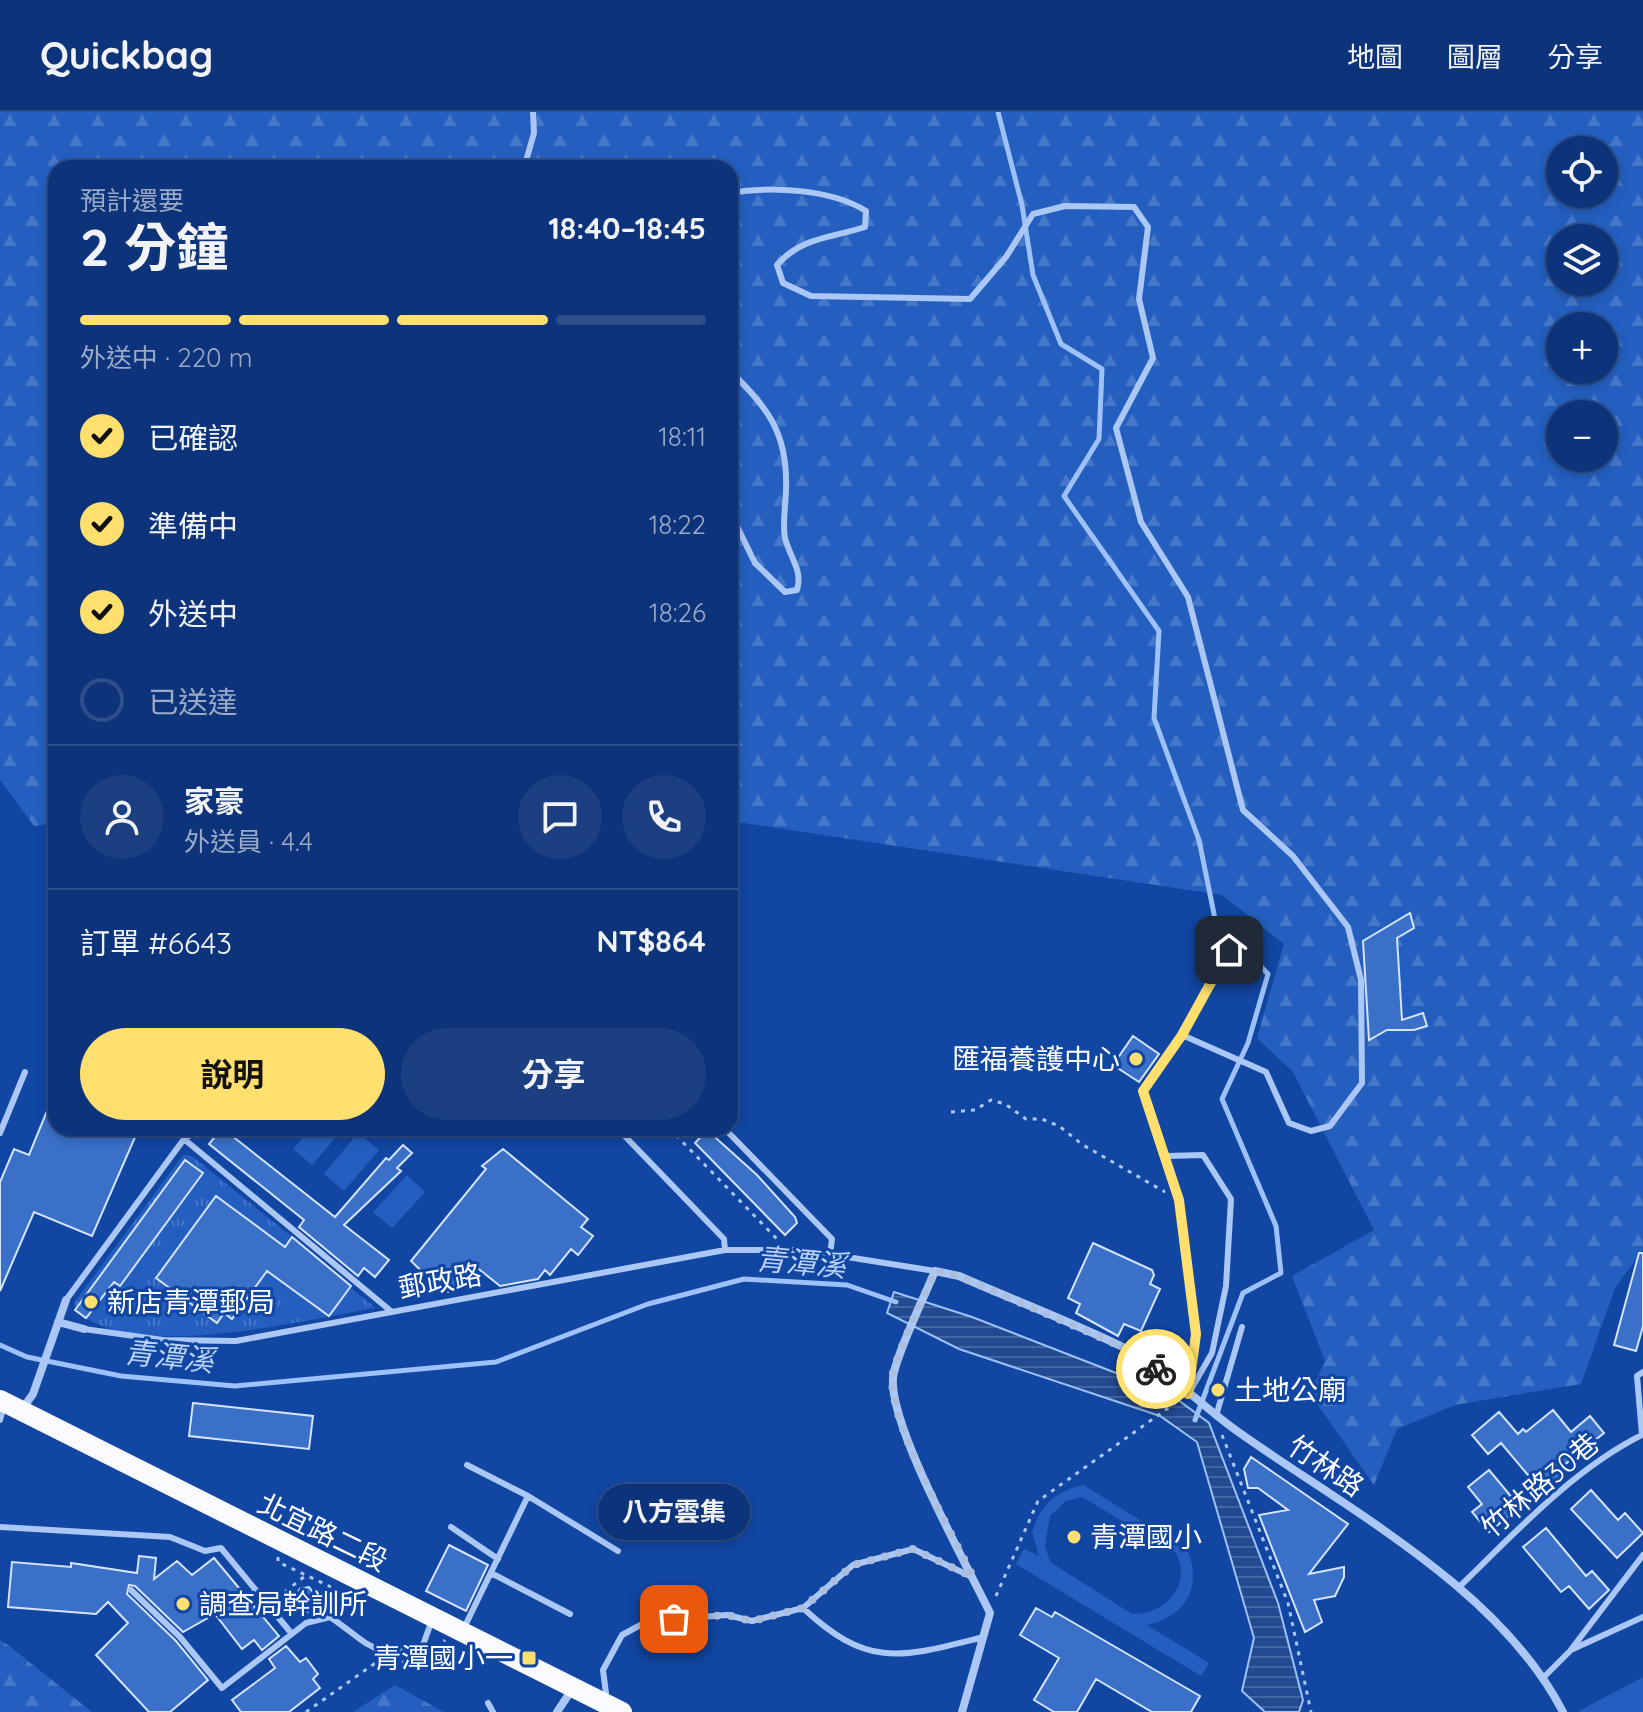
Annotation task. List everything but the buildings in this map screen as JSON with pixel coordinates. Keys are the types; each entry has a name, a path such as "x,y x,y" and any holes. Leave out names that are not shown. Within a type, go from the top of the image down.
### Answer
{"main road":[{"name":"北宜路二段","path":"12,1405 277,1541 615,1708"}],"street":[{"path":"1182,1035 1143,1091 1179,1200 1196,1334 1188,1394"},
{"path":"935,1271 893,1374 893,1394 902,1428 990,1613 962,1712"},
{"name":"郵政路","path":"935,1271 959,1276 1134,1352 1188,1394"},
{"path":"12,1405 54,1334 66,1300"},
{"name":"郵政路","path":"58,1322 84,1329"},
{"name":"竹林路","path":"1188,1394 1383,1530 1458,1588 1517,1644 1545,1676 1563,1712"},
{"path":"557,1712 573,1687"}],"lane":[{"path":"526,160 534,133 533,112"},
{"path":"738,191 751,189 814,195 852,202 866,211 865,227 810,240 791,249 777,265 783,283 811,296 970,299 1006,257 1033,214 1065,206 1134,207 1148,227 1139,299 1153,358 1127,402 1116,428 1141,522 1188,597 1243,810 1293,856 1348,927 1361,980 1362,1083 1330,1126 1311,1131 1289,1123 1266,1072 1182,1035 1229,950"},
{"path":"738,379 764,403 782,439 787,477 785,537 801,578 797,590 785,592 755,563 738,528"},
{"path":"0,1133 25,1072"},
{"path":"66,1300 189,1136"},
{"path":"625,1136 724,1239 725,1250"},
{"path":"732,1136 832,1239 830,1254"},
{"path":"184,1139 392,1312"},
{"path":"1166,1156 1203,1155 1231,1199 1226,1286 1212,1353 1188,1394"},
{"name":"郵政路","path":"84,1329 163,1340 236,1341 725,1250 830,1254 935,1271"},
{"path":"1216,1416 1242,1327"},
{"name":"竹林路30巷","path":"1458,1588 1532,1517 1619,1447 1642,1435 1637,1376 1643,1372"},
{"path":"467,1465 528,1496 618,1551"},
{"path":"462,1632 528,1496"},
{"path":"0,1527 170,1537 205,1551 221,1548 292,1634"},
{"path":"451,1527 498,1559"},
{"path":"615,1708 603,1670 622,1635 648,1621 727,1615 752,1621 803,1608 853,1565 913,1549 973,1577"},
{"path":"1545,1676 1570,1651 1643,1555"},
{"path":"491,1573 570,1614"},
{"path":"131,1590 180,1637 222,1688 306,1623 330,1617 370,1649 401,1651 423,1645 434,1617"},
{"path":"803,1608 830,1633 869,1653 915,1654 984,1637"},
{"path":"1570,1651 1643,1617"},
{"path":"488,1703 493,1712"}],"path":[{"path":"951,1112 975,1110 991,1100 1005,1104 1026,1119 1042,1119 1059,1126 1083,1145 1179,1200"},
{"path":"677,1136 782,1243 782,1250"},
{"path":"998,1589 1038,1501 1123,1437 1188,1394"},
{"path":"1216,1416 1288,1603 1311,1712"},
{"path":"268,1605 305,1576"},
{"path":"306,1712 374,1664 394,1661 418,1664 436,1652 444,1641 462,1632"}],"green space":[{"path":"0,112 1643,112 1643,1250 1615,1288 1581,1384 1455,1405 1397,1429 1374,1485 1310,1394 1325,1361 1292,1276 1374,1230 1293,1072 1257,1038 1284,944 1222,895 738,822 738,160 48,160 48,824 34,826 0,780"},
{"path":"305,1136 337,1136 312,1165 293,1149"},
{"path":"356,1136 362,1136 379,1150 344,1191 324,1174"},
{"path":"183,1155 192,1156 292,1237 284,1248 216,1197 217,1323 224,1313 232,1319 267,1271 328,1316 350,1287 376,1308 269,1327 187,1336 114,1330 86,1318 102,1299 90,1290 76,1311 74,1303"},
{"path":"407,1175 425,1192 392,1228 373,1212"},
{"path":"1083,1485 1187,1549 1193,1576 1188,1598 1172,1615 1147,1625 1209,1663 1201,1676 1016,1564 1024,1549 1039,1556 1032,1532 1044,1507 1056,1496","holes":["1082,1497 1176,1553 1181,1576 1173,1596 1155,1609 1132,1614 1050,1562 1045,1546 1050,1516 1066,1501"]},
{"path":"0,1640 8,1645 92,1712 0,1712"},
{"path":"1643,1677 1643,1712 1579,1711"},
{"path":"395,1685 444,1712 353,1712"}],"shaded area":[{"path":"894,1292 972,1317 1170,1394 1209,1423 1278,1603 1303,1700 1299,1712 1265,1712 1242,1691 1254,1638 1197,1442 1160,1416 959,1349 887,1313"}],"waterway":[{"path":"998,112 1022,205 1033,275 1061,344 1102,369 1099,439 1064,496 1159,631 1154,718 1199,840 1215,919 1268,974 1248,1043 1222,1099 1276,1226 1281,1273 1243,1293 1195,1420"},
{"name":"青潭溪","path":"0,1345 27,1357 121,1376 235,1386 496,1362 648,1304 744,1279 847,1285 896,1302"}],"way so far":[{"path":"674,1619 727,1615 752,1621 803,1608 853,1565 913,1549 973,1577 902,1428 893,1394 893,1374 935,1271 959,1276 1134,1352 1156,1369"}],"place":[{"name":"匯福養護中心","path":"1136,1059"},
{"name":"新店青潭郵局","path":"91,1302"},
{"name":"土地公廟","path":"1218,1390"},
{"name":"青潭國小","path":"1074,1537"},
{"name":"調查局幹訓所","path":"183,1604"},
{"name":"八方雲集","path":"674,1619"},
{"name":"青潭國小一","path":"529,1658"}],"route":[{"path":"1156,1369 1188,1394 1196,1334 1179,1200 1143,1091 1182,1035 1229,950"}]}
